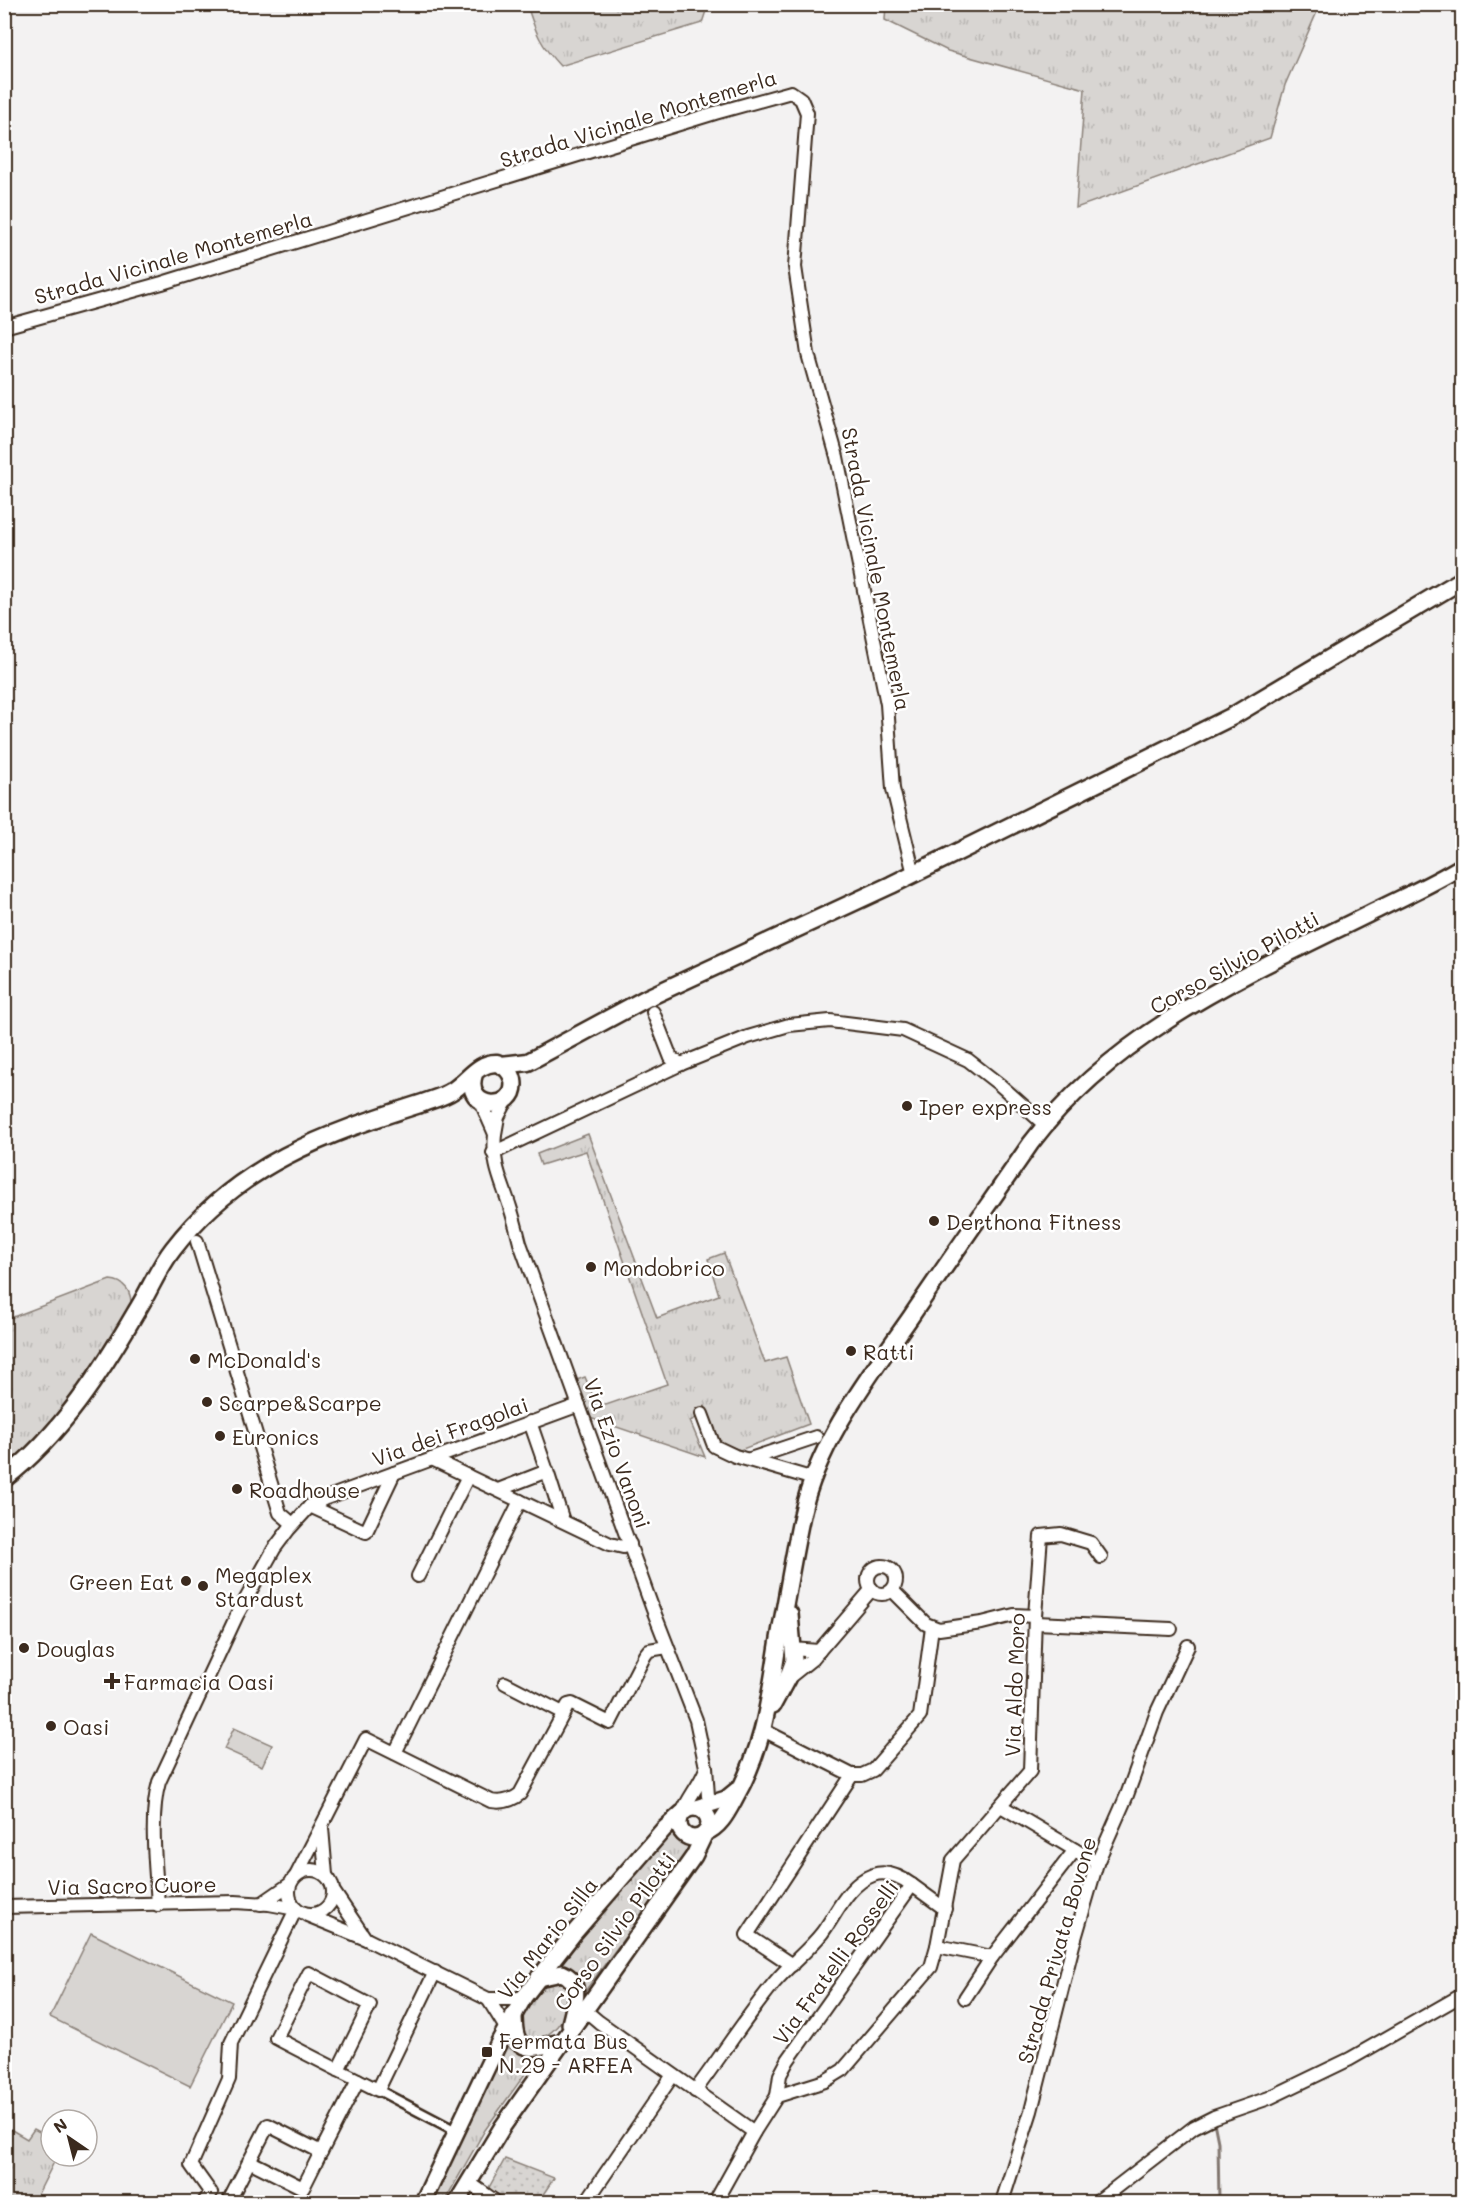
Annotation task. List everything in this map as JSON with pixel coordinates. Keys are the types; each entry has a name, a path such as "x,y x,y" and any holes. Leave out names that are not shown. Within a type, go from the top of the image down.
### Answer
{"main road":[{"path":"4,1479 52,1432 93,1383 171,1251 196,1221 224,1194 251,1174 350,1126 450,1093 485,1064 528,1062 647,998 914,874 1231,717 1462,580"},
{"path":"437,1098 465,1097 492,1104 505,1100 534,1065 553,1049"},
{"path":"501,1065 510,1072 513,1078 511,1092"},
{"path":"474,1074 472,1088 480,1100"}],"street":[{"name":"Strada Vicinale Montemerla","path":"4,327 162,283 715,113 791,92 801,99 807,113 795,267 808,354 837,457 881,670 887,704 893,789 914,874"},
{"name":"Corso Silvio Pilotti","path":"682,1813 678,1823 684,1835 693,1838 714,1830 726,1815 744,1784 768,1712 803,1513 823,1454 862,1387 1045,1125 1070,1096 1098,1070 1154,1029 1208,995 1462,866"},
{"path":"653,1012 671,1058 681,1064"},
{"path":"493,1153 681,1064 748,1037 789,1025 830,1021 903,1030 968,1060 1045,1125"},
{"name":"Via Ezio Vanoni","path":"511,1092 498,1117 493,1153 497,1171 511,1208 520,1243 667,1647 696,1720 706,1767 708,1796 715,1803"},
{"path":"480,1100 495,1134"},
{"path":"197,1241 280,1513 293,1524"},
{"name":"Via dei Fragolai","path":"158,1905 154,1812 159,1782 237,1615 274,1549 293,1524 310,1506 326,1498 579,1405"},
{"path":"702,1414 714,1446 735,1456 814,1479"},
{"path":"530,1422 563,1521"},
{"path":"749,1459 816,1437"},
{"path":"432,1459 610,1544 623,1546 630,1544"},
{"path":"498,1490 547,1471"},
{"path":"310,1506 366,1532 394,1473"},
{"path":"418,1576 468,1476"},
{"path":"395,1753 520,1501"},
{"name":"Via Aldo Moro","path":"777,2096 825,2081 843,2070 931,1967 945,1909 953,1860 1030,1771 1035,1619 1041,1536 1061,1534 1091,1543 1101,1557"},
{"path":"883,1566 894,1573 896,1582 892,1590 879,1593 872,1589 868,1581 874,1569 883,1566"},
{"path":"819,1651 792,1649 776,1658 789,1674 805,1666 819,1651 872,1589"},
{"name":"Corso Silvio Pilotti","path":"768,1712 794,1660 788,1590"},
{"path":"892,1590 932,1628 949,1629 1014,1615 1035,1619 1171,1629"},
{"path":"763,1731 852,1775 862,1775 873,1770 920,1716 932,1628"},
{"name":"Strada Privata Bovone","path":"1002,2202 1031,2110 1073,1945 1097,1863 1127,1795 1157,1712 1188,1646"},
{"path":"334,1892 330,1904 320,1913 301,1912 291,1903 288,1895 293,1879 322,1828 366,1739 491,1801 505,1801 520,1794 568,1705 572,1704 610,1723 645,1655 649,1650 667,1647"},
{"path":"505,1683 563,1713"},
{"path":"682,1813 706,1767"},
{"path":"792,1965 747,1935 852,1775"},
{"path":"682,1813 688,1808 697,1808 726,1799 744,1784"},
{"path":"1001,1806 1097,1863"},
{"path":"697,1808 708,1816 709,1825 705,1833"},
{"name":"Via Mario Silla","path":"423,2202 506,2028 524,1997 663,1830 682,1813"},
{"path":"322,1828 326,1875 333,1885 334,1892 366,1939"},
{"name":"Corso Silvio Pilotti","path":"579,2004 694,1856 705,1833"},
{"path":"965,1998 992,1957 1075,1850"},
{"path":"261,1904 305,1870 315,1870 326,1875"},
{"path":"695,2091 775,1982 821,1934 849,1892 875,1874 888,1874 912,1885"},
{"name":"Via Fratelli Rosselli","path":"777,2096 780,2075 788,2060 912,1885 945,1909"},
{"name":"Via Sacro Cuore","path":"4,1907 235,1902 261,1904 301,1912 366,1939 488,1999"},
{"path":"301,1912 231,2043 229,2079 191,2165 207,2198 232,2201 268,2125 321,2152"},
{"path":"937,1946 992,1957"},
{"path":"378,2090 435,1972"},
{"path":"338,2070 370,2005 309,1973 276,2038 456,2131"},
{"path":"514,2013 515,2033 520,2046 533,2048 565,2036 579,2004 576,1986 568,1976 556,1973 538,1978"},
{"path":"1097,2202 1194,2127 1214,2117 1269,2098 1350,2059 1462,1995"},
{"path":"488,1999 524,1997"},
{"path":"488,1999 506,2028"},
{"path":"579,2004 673,2075 754,2132"},
{"name":"Corso Silvio Pilotti","path":"457,2202 503,2126 565,2036"},
{"path":"586,2202 673,2075"},
{"path":"249,2161 303,2188 358,2080"},
{"path":"715,2202 777,2096"},
{"path":"468,2182 496,2202"}],"green space":[{"path":"706,4 702,23 560,66 539,38 527,5"},
{"path":"886,4 1320,5 1285,85 1270,138 1076,208 1085,89 948,51 885,20"},
{"path":"588,1134 657,1318 719,1295 708,1259 724,1253 765,1363 786,1357 809,1424 740,1450 721,1443 705,1406 696,1412 698,1417 690,1421 705,1457 590,1418 577,1380 585,1377 595,1400 606,1405 667,1384 586,1151 541,1165 537,1154"},
{"path":"110,1280 124,1285 129,1292 131,1307 76,1394 43,1434 5,1469 5,1320"},
{"path":"234,1728 272,1745 262,1766 224,1749"},
{"path":"674,1824 682,1837 696,1841 580,1998 551,1967"},
{"path":"91,1933 232,2002 190,2086 50,2017"},
{"path":"557,1976 570,1988 565,2014 552,2032 539,2039 525,2041 520,2022 523,2007 540,1984"},
{"path":"506,2046 524,2054 542,2050 485,2130 444,2202 430,2202 502,2048"},
{"path":"5,2126 27,2139 34,2129 39,2132 39,2168 51,2168 34,2202 5,2202"},
{"path":"505,2159 554,2178 538,2202 504,2202 487,2191"}],"waterway":[{"path":"1214,2122 1218,2142 1219,2202"}],"place":[{"name":"Iper express","path":"907,1106"},
{"name":"Derthona Fitness","path":"934,1221"},
{"name":"Mondobrico","path":"591,1267"},
{"name":"Ratti","path":"851,1351"},
{"name":"McDonald's","path":"195,1359"},
{"name":"Scarpe&Scarpe","path":"207,1402"},
{"name":"Euronics","path":"220,1436"},
{"name":"Roadhouse","path":"237,1489"},
{"name":"Green Eat","path":"186,1581"},
{"name":"Megaplex Stardust","path":"203,1586"},
{"name":"Douglas","path":"24,1648"},
{"name":"Farmacia Oasi","path":"112,1681"},
{"name":"Oasi","path":"51,1726"},
{"name":"Fermata Bus N.29 - ARFEA","path":"487,2052"}]}
